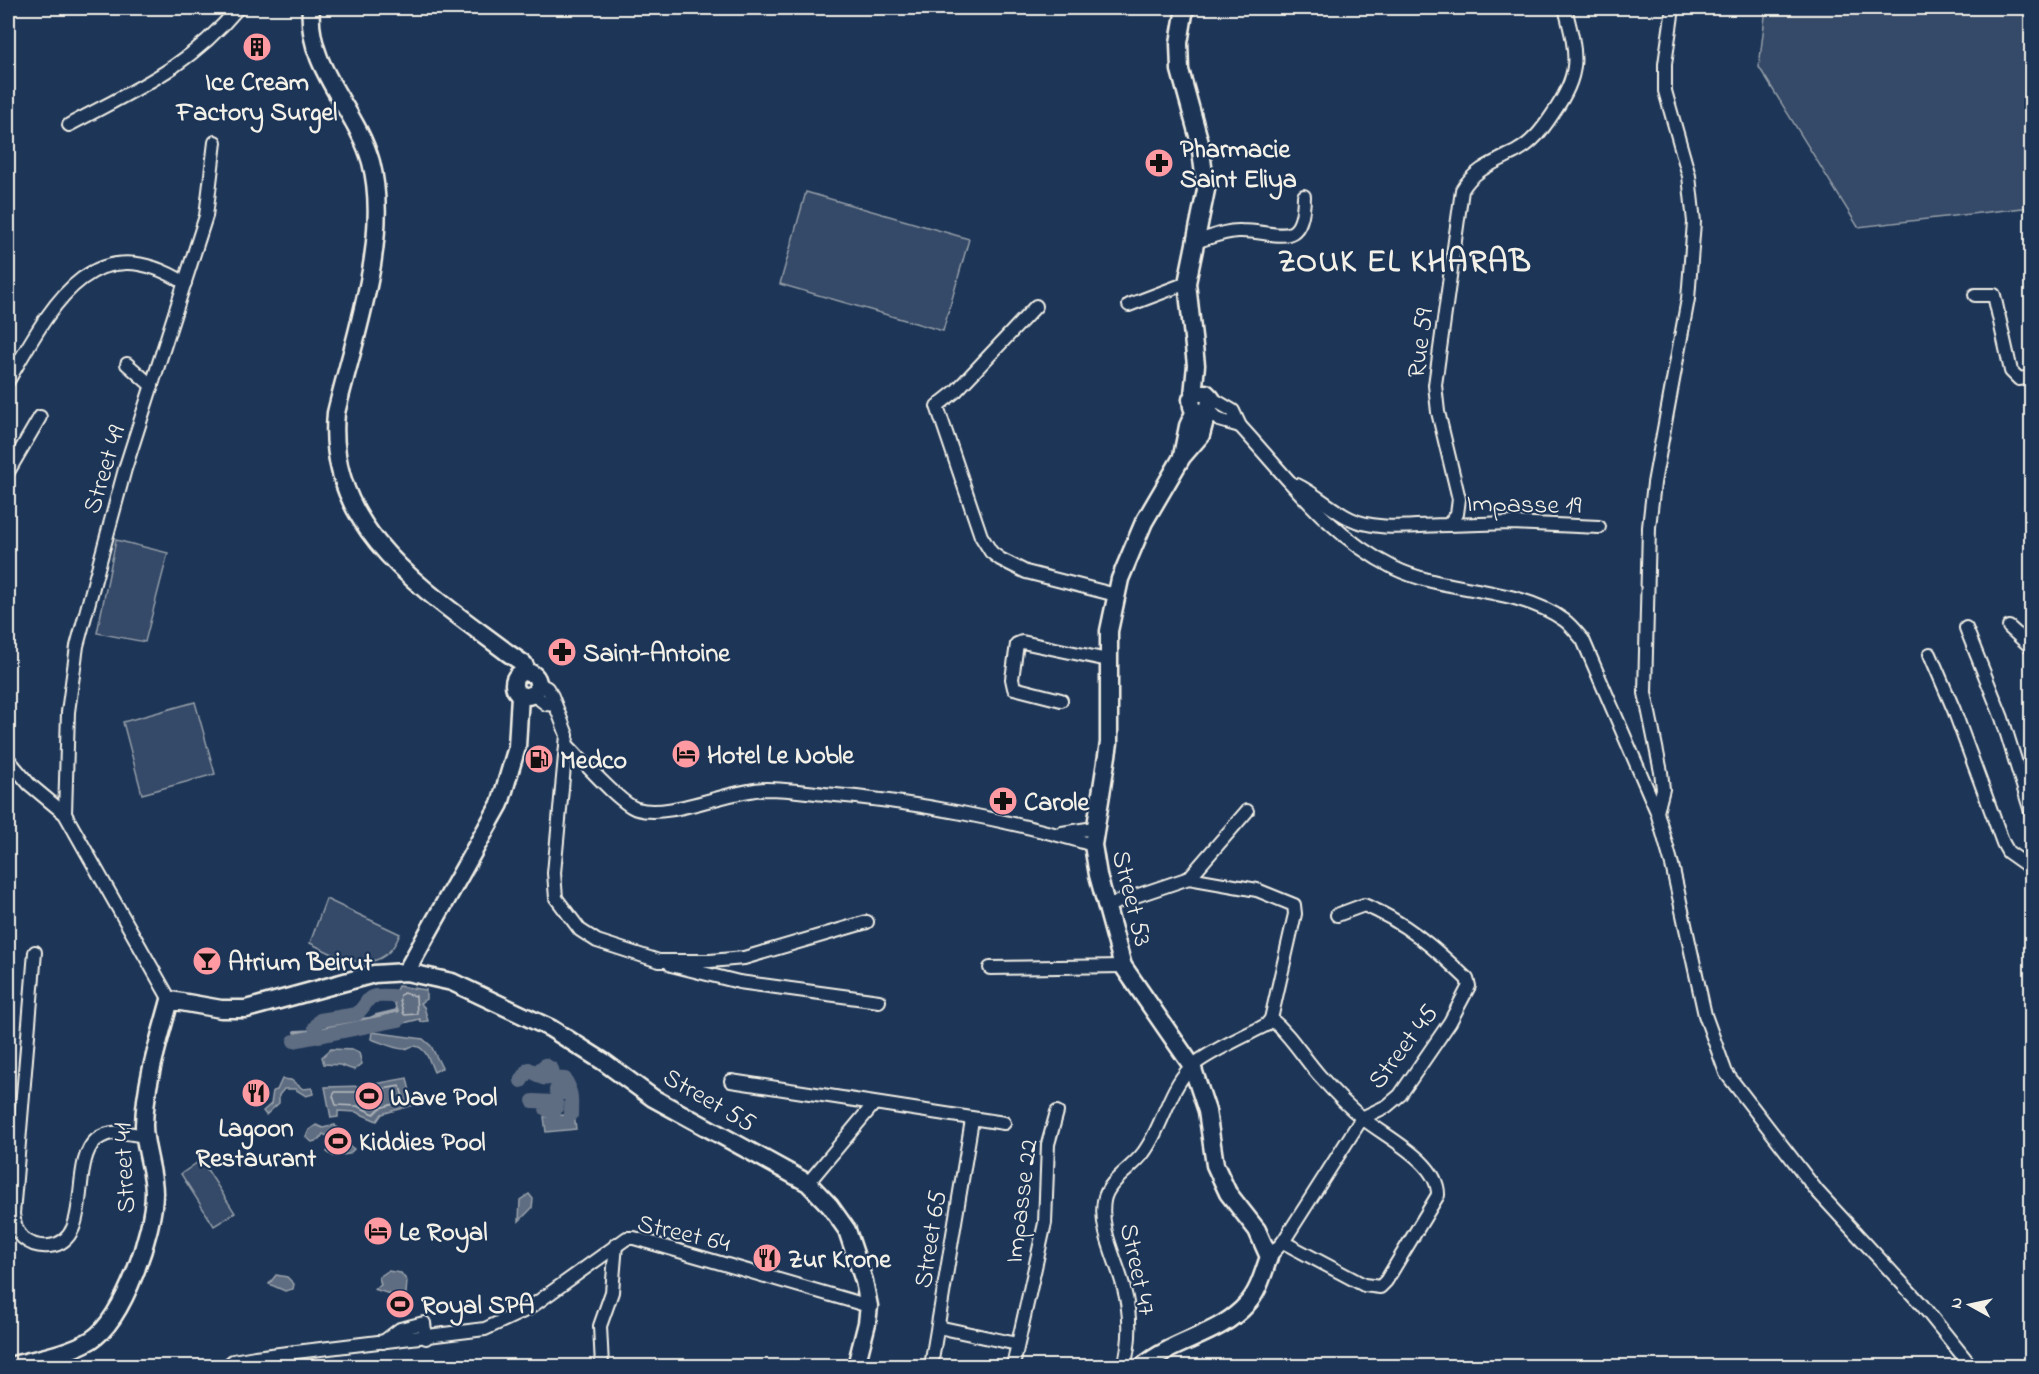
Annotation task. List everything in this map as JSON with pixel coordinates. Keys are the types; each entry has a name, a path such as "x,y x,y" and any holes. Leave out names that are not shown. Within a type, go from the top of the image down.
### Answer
{"street":[{"path":"69,125 166,74 222,28 238,8"},
{"path":"311,8 313,44 326,77 363,140 371,163 376,197 374,252 336,413 334,436 345,487 372,539 393,562 524,664 528,686 526,718 519,728 513,767 500,804 406,972"},
{"path":"1182,457 1201,435 1207,423 1206,406 1196,365 1187,283 1206,190 1200,143 1180,70 1179,43 1185,8"},
{"name":"Rue 59","path":"1448,525 1457,514 1459,499 1438,412 1435,385 1462,190 1476,172 1517,150 1539,134 1569,90 1575,63 1565,8"},
{"path":"1657,812 1663,789 1645,693 1649,527 1653,483 1688,298 1694,222 1689,176 1665,91 1665,64 1673,8"},
{"name":"Street 49","path":"65,813 68,712 77,646 125,469 206,216 215,142"},
{"path":"1195,242 1237,230 1285,236 1297,230 1301,222 1304,196"},
{"path":"8,381 52,307 68,289 98,270 116,264 138,263 166,271 185,283"},
{"path":"1129,305 1187,283"},
{"path":"1975,295 1994,295 2011,371 2019,379 2031,377"},
{"path":"1035,306 956,391 937,406 972,512 981,536 991,552 1026,572 1116,595"},
{"path":"127,364 152,386"},
{"path":"1206,406 1240,426 1324,520 1345,539 1396,569 1518,601 1550,612 1565,621 1583,640 1657,812 1672,865 1705,1015 1726,1073 1817,1191 1922,1305 1971,1366"},
{"path":"1206,406 1233,411 1240,426"},
{"path":"1182,457 1188,426 1206,406"},
{"path":"8,472 40,417"},
{"name":"Street 53","path":"1182,457 1132,547 1116,595 1109,631 1109,743 1093,845 1106,906 1123,966 1192,1066 1207,1111 1218,1173 1227,1193 1257,1230 1269,1257"},
{"path":"1291,482 1318,496 1349,519 1363,523 1448,525"},
{"name":"Impasse 19","path":"1448,525 1512,523 1599,527"},
{"path":"2008,627 2031,648"},
{"path":"1966,628 2002,718 2031,815"},
{"path":"1061,700 1014,688 1012,679 1017,644 1022,642 1108,660"},
{"path":"1930,654 1954,710 2003,843 2008,852 2031,869"},
{"path":"528,686 546,704 555,705 564,724 567,745 554,873 556,898 580,930 597,941 659,961 739,982 879,1001"},
{"path":"567,745 629,806 649,812 677,808 727,794 767,789 902,802 1058,834 1093,845"},
{"path":"8,759 29,784 65,813 170,1000"},
{"path":"1189,878 1247,811"},
{"path":"1058,834 1094,828"},
{"path":"1106,906 1189,878 1257,890 1294,905 1295,914 1271,1019 1266,1025 1192,1066"},
{"name":"Street 45","path":"1269,1257 1283,1242 1362,1118 1387,1106 1400,1095 1450,1022 1467,992 1468,982 1433,947 1379,911 1364,905 1337,915"},
{"path":"659,961 733,960 867,922"},
{"path":"35,952 13,1214 15,1226 21,1236 30,1244 41,1247 53,1246 64,1241 72,1232 76,1220 85,1163 88,1151 95,1141 105,1134 117,1132 145,1136"},
{"path":"990,968 1123,966"},
{"name":"Street 55","path":"170,1000 221,1009 246,1009 364,976 406,972 452,982 550,1028 604,1062 654,1098 808,1183 830,1206 847,1230 864,1281 868,1306 867,1323 856,1366"},
{"name":"Street 41","path":"9,1366 81,1345 93,1338 113,1316 140,1260 151,1225 153,1179 145,1136 147,1094 170,1000"},
{"path":"1271,1019 1286,1031 1318,1075 1362,1118 1428,1167 1438,1187 1438,1196 1386,1281 1380,1287 1364,1285 1283,1242"},
{"name":"Street 47","path":"1124,1366 1130,1340 1130,1318 1124,1288 1110,1251 1103,1201 1109,1188 1142,1155 1157,1133 1177,1085 1192,1066"},
{"path":"731,1081 873,1105 1004,1123"},
{"path":"808,1183 873,1105"},
{"name":"Impasse 22","path":"1013,1366 1045,1223 1048,1144 1057,1112"},
{"name":"Street 65","path":"931,1366 972,1120"},
{"name":"Street 64","path":"227,1366 233,1361 255,1357 466,1334 503,1322 554,1292 616,1244 634,1238 868,1306"},
{"path":"602,1366 600,1326 612,1292 616,1244"},
{"path":"1143,1366 1161,1353 1239,1312 1257,1289 1269,1257"},
{"path":"938,1327 1017,1344"}],"shaded area":[{"path":"1766,8 2031,8 2031,207 1858,227 1759,67"},
{"path":"806,192 969,239 943,331 780,284"},
{"path":"116,540 168,553 145,642 97,633"},
{"path":"195,702 215,774 142,794 123,722"},
{"path":"326,899 400,934 392,948 383,957 361,962 335,955 310,943"},
{"path":"201,1160 235,1213 214,1226 181,1174"}],"water":[{"path":"398,986 426,990 426,999 420,1003 424,1007 428,1021 421,1022 420,1019 400,1024 393,996"},
{"path":"372,1032 423,1039 431,1046 442,1068 434,1072 422,1049 413,1046 404,1049 392,1047 371,1039"},
{"path":"331,1049 354,1050 359,1053 362,1064 354,1070 340,1065 324,1064 322,1057"},
{"name":"Wave Pool","path":"407,1078 413,1105 382,1114 377,1121 356,1112 338,1111 338,1117 331,1118 325,1087 364,1086"},
{"path":"282,1079 291,1080 303,1089 312,1088 313,1094 306,1096 295,1089 284,1089 279,1095 279,1103 266,1115 263,1111 271,1104 273,1091 277,1090"},
{"path":"574,1114 576,1129 546,1132 544,1117"},
{"name":"Kiddies Pool","path":"316,1125 323,1128 335,1125 342,1140 354,1149 349,1154 333,1156 327,1152 334,1139 323,1134 319,1140 312,1142 306,1137 309,1130"},
{"path":"529,1194 533,1199 532,1208 519,1221 520,1200"},
{"path":"388,1271 401,1273 407,1281 406,1294 391,1303 390,1294 374,1289 381,1285 379,1277"},
{"path":"276,1275 287,1277 294,1284 293,1289 285,1291 269,1284"}],"waterway":[{"path":"315,1027 320,1020 357,1014 370,998 393,996"},
{"path":"295,1032 319,1031 335,1024 360,1024 376,1016 397,1011"},
{"path":"326,1029 359,1020 398,1016"},
{"path":"294,1041 399,1020"},
{"path":"296,1037 307,1033"},
{"path":"521,1081 529,1069 541,1077 546,1079 549,1078 553,1076 552,1069 545,1065 538,1071 537,1073 540,1076 543,1078 546,1078 548,1078 550,1077 551,1070 545,1066 538,1071 542,1076 547,1077 550,1078 565,1079 569,1087 568,1091 559,1094 556,1090 560,1081 568,1087 570,1091 571,1095 571,1115"},
{"path":"533,1101 554,1102 557,1105 554,1113 546,1109"}],"place":[{"name":"Ice Cream Factory Surgel","path":"257,47"},
{"name":"Pharmacie Saint Eliya","path":"1159,163"},
{"name":"Saint-Antoine","path":"562,652"},
{"name":"Hotel Le Noble","path":"686,754"},
{"name":"Medco","path":"539,759"},
{"name":"Carole","path":"1003,801"},
{"name":"Atrium Beirut","path":"207,961"},
{"name":"Lagoon Restaurant","path":"256,1093"},
{"name":"Wave Pool","path":"369,1096"},
{"name":"Kiddies Pool","path":"338,1141"},
{"name":"Le Royal","path":"378,1231"},
{"name":"Zur Krone","path":"767,1258"},
{"name":"Royal SPA","path":"400,1304"}],"district":[{"name":"ZOUK EL KHARAB","path":"1405,260"}]}
